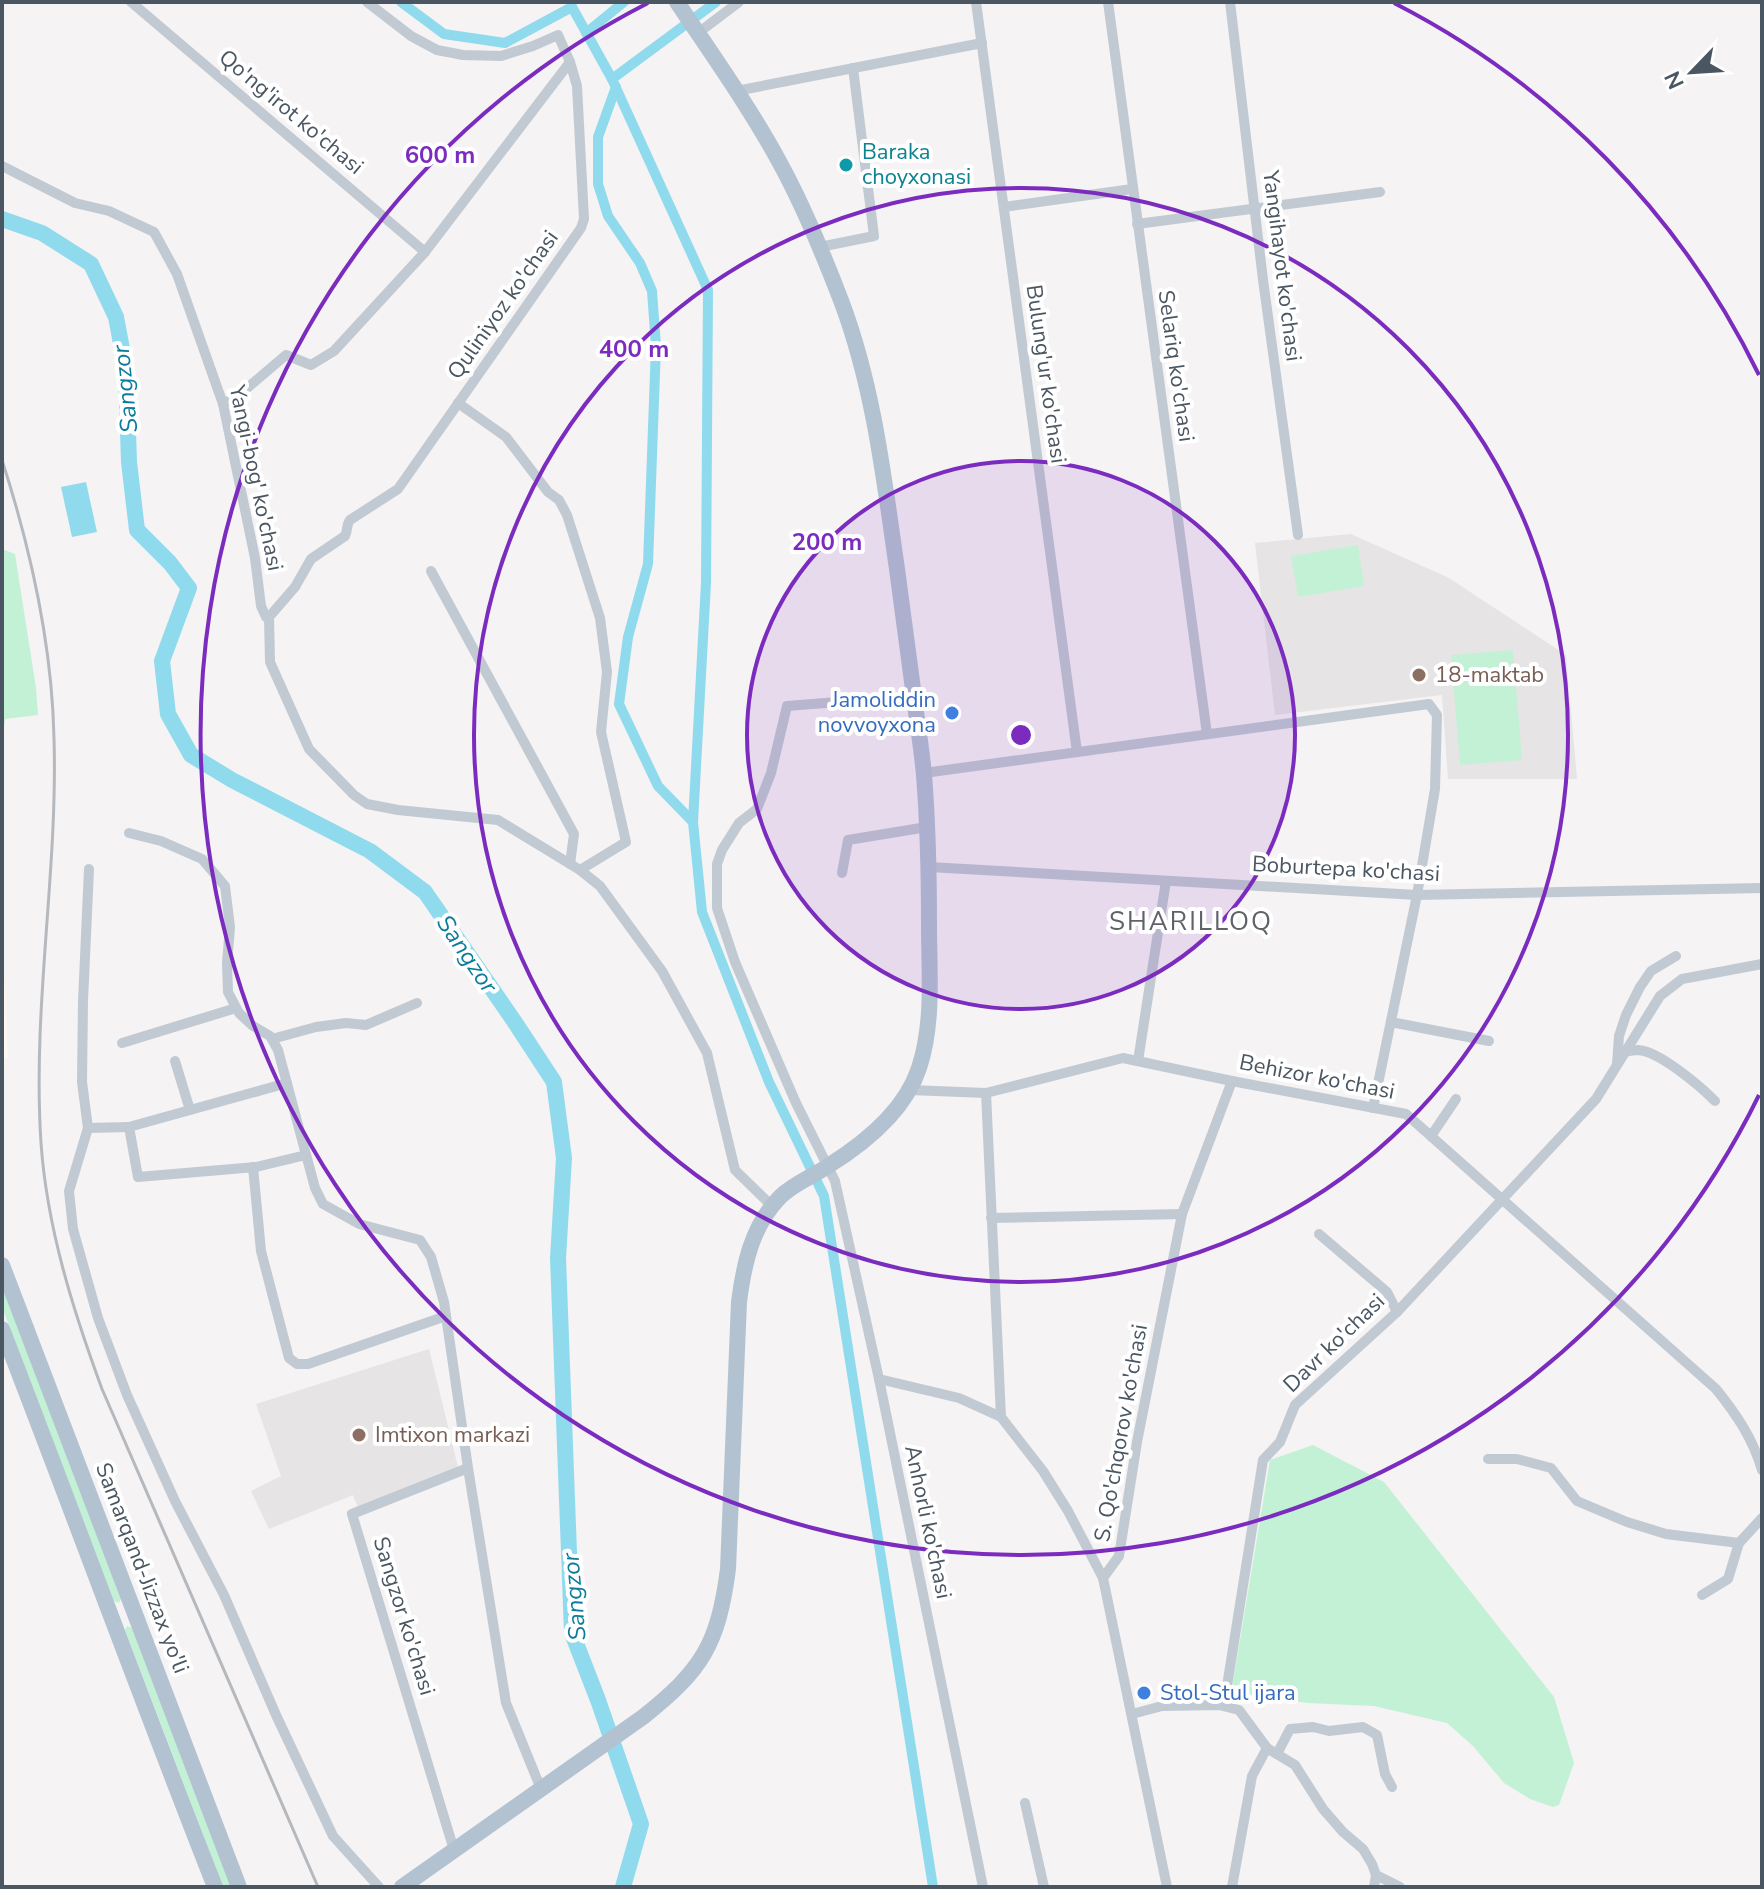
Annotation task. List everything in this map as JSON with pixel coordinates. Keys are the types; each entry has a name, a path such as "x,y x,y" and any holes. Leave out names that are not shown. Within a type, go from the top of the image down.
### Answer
{"main road":[{"path":"402,1887 672,1695 710,1644 721,1613 729,1547 741,1285 754,1235 782,1195 873,1133 893,1113 910,1090 922,1057 928,1024 929,867 924,773 874,415 855,342 820,247 782,166 678,3"},
{"name":"Samarqand-Jizzax yo'li","path":"2,1265 239,1887"},
{"path":"2,1329 215,1887"},
{"path":"117,1631 124,1617 139,1623"}],"street":[{"name":"Qo'ng'irot ko'chasi","path":"131,2 425,252"},
{"path":"223,404 239,395 286,355 308,365 334,351 425,252 570,62 558,35 501,56 463,55 437,50 411,36 367,2"},
{"path":"697,32 739,2"},
{"name":"Bulung'ur ko'chasi","path":"976,2 1077,752"},
{"name":"Selariq ko'chasi","path":"1108,2 1207,734"},
{"name":"Yangihayot ko'chasi","path":"1230,2 1298,535"},
{"path":"736,91 982,43"},
{"name":"Quliniyoz ko'chasi","path":"269,617 295,587 311,559 345,536 350,520 398,489 581,228 584,219 577,86 570,62"},
{"path":"820,247 874,236 853,68"},
{"name":"Yangi-bog' ko'chasi","path":"2,166 75,203 109,211 154,232 177,274 223,404 247,518 261,606 266,617 269,617 270,662 309,749 354,795 367,804 498,820 600,886 662,971 707,1053 735,1170 772,1206"},
{"path":"1004,207 1132,189"},
{"path":"1137,224 1380,192"},
{"path":"431,571 574,834 575,867 626,842 601,732 607,672 600,618 567,515 559,500 548,492 506,437 458,403"},
{"name":"Anhorli ko'chasi","path":"914,696 787,706 771,773 757,809 739,823 717,864 717,908 735,962 796,1103 835,1181 879,1379 983,1887"},
{"path":"924,773 1429,704 1437,715 1435,789 1417,895 1373,1108"},
{"path":"842,873 848,840 927,827"},
{"path":"129,833 161,841 202,859 225,886 230,927 228,992 239,1013 270,1036 278,1050 315,1188 323,1204 359,1224 420,1240 431,1257 444,1302 506,1703 541,1789"},
{"name":"Boburtepa ko'chasi","path":"929,867 1417,895 1762,888"},
{"path":"89,869 82,1069 88,1128 69,1191 73,1229 98,1318 127,1395 175,1501 224,1595 333,1836 379,1887"},
{"path":"1138,1061 1166,881"},
{"path":"1616,1066 1619,1036 1640,987 1651,971 1676,956"},
{"name":"Davr ko'chasi","path":"1227,1686 1263,1460 1280,1442 1295,1405 1397,1312 1596,1099 1660,996 1682,979 1762,964"},
{"path":"272,1039 316,1027 346,1023 366,1025 417,1003"},
{"path":"122,1043 236,1008"},
{"path":"1391,1022 1489,1041"},
{"path":"1625,1052 1640,1050 1654,1056 1694,1081 1715,1101"},
{"name":"Behizor ko'chasi","path":"910,1090 986,1093 1123,1058 1406,1114 1716,1389 1739,1417 1756,1450 1762,1470"},
{"path":"175,1061 190,1110"},
{"name":"S. Qo'chqorov ko'chasi","path":"1103,1578 1119,1556 1137,1442 1182,1214 1232,1081"},
{"path":"88,1128 129,1127 287,1083"},
{"path":"986,1093 1001,1417"},
{"path":"1431,1136 1456,1099"},
{"path":"129,1127 138,1177 253,1167 306,1155"},
{"path":"253,1167 261,1251 289,1358 297,1364 308,1364 446,1316"},
{"path":"991,1218 1182,1214"},
{"path":"1319,1234 1387,1292 1397,1312"},
{"path":"879,1379 959,1398 1001,1417 1043,1471 1068,1511 1103,1578 1167,1887"},
{"path":"1488,1459 1517,1459 1551,1468 1577,1501 1627,1522 1666,1534 1739,1543"},
{"name":"Sangzor ko'chasi","path":"454,1850 352,1514 468,1468"},
{"path":"1702,1595 1728,1579 1739,1543 1762,1518"},
{"path":"1132,1714 1162,1706 1219,1705 1239,1710 1272,1751 1295,1765 1323,1809 1363,1849 1376,1875 1374,1887"},
{"path":"1232,1887 1252,1776 1290,1729 1313,1727 1329,1731 1363,1727 1377,1735 1385,1774 1392,1787"},
{"path":"1025,1803 1044,1887"},
{"path":"1376,1875 1400,1887"}],"shaded area":[{"name":"18-maktab","path":"1351,534 1449,578 1566,655 1577,779 1448,779 1442,695 1275,715 1255,543"},
{"path":"2,933 8,1058 2,1060"},
{"name":"Imtixon markazi","path":"429,1349 458,1467 358,1508 353,1495 269,1529 251,1491 281,1476 256,1404"}],"green space":[{"path":"1358,545 1364,586 1298,597 1291,556"},
{"path":"2,549 15,554 38,715 5,719 2,743"},
{"path":"1513,650 1522,760 1460,765 1451,655"},
{"path":"2,1286 121,1599 119,1603 114,1601 2,1307"},
{"path":"1313,1445 1384,1482 1554,1697 1574,1763 1559,1805 1553,1807 1530,1799 1504,1783 1473,1746 1447,1723 1374,1706 1308,1703 1231,1694 1270,1460"},
{"path":"127,1626 132,1628 231,1887 223,1887 125,1630"}],"water":[{"path":"86,482 97,532 72,537 61,487"}],"waterway":[{"path":"401,2 444,34 505,43 572,7 612,79 708,290 706,583 693,822 702,912 769,1082 824,1196 933,1887"},
{"path":"572,7 577,2"},
{"path":"586,33 624,2"},
{"path":"612,79 716,2"},
{"path":"616,87 598,137 598,184 608,216 640,263 652,291 656,346 648,564 628,637 619,704 658,786 693,822"},
{"name":"Sangzor","path":"2,219 42,233 91,264 116,317 126,370 129,462 137,530 170,563 189,588 162,661 168,714 191,755 232,780 370,851 425,892 554,1082 564,1158 558,1258 572,1633 641,1824 623,1887"}],"railway":[{"path":"2,460 38,597 52,702 54,789 39,1092 44,1175 55,1237 102,1389 318,1887"}],"place":[{"name":"Baraka choyxonasi","path":"846,165"},
{"name":"18-maktab","path":"1419,675"},
{"name":"Jamoliddin novvoyxona","path":"952,713"},
{"name":"Imtixon markazi","path":"359,1435"},
{"name":"Stol-Stul ijara","path":"1144,1693"}],"district":[{"name":"SHARILLOQ","path":"1191,921"}]}
